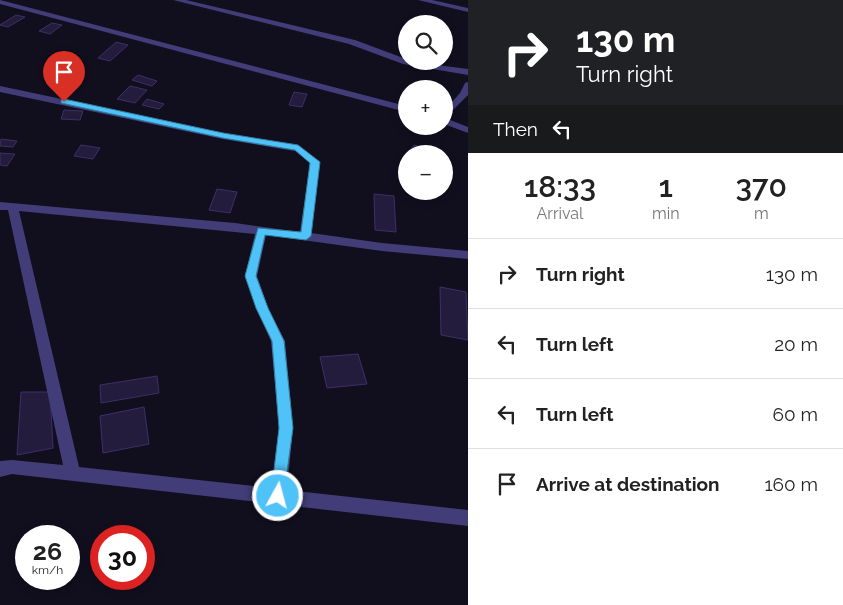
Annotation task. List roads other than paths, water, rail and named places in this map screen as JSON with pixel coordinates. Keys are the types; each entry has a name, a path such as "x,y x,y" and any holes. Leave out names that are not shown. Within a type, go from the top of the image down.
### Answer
{"street":[{"path":"177,0 352,42 406,62 468,72"},
{"path":"422,0 468,10"},
{"path":"0,2 398,107"},
{"path":"453,106 464,94 468,85"},
{"path":"0,89 223,136 298,148 315,162 306,236"},
{"path":"453,124 468,130"},
{"path":"73,474 7,206 261,231 468,255"},
{"path":"261,231 250,276 262,308 278,341 286,428 278,496"},
{"path":"0,469 12,467 468,518"}]}
